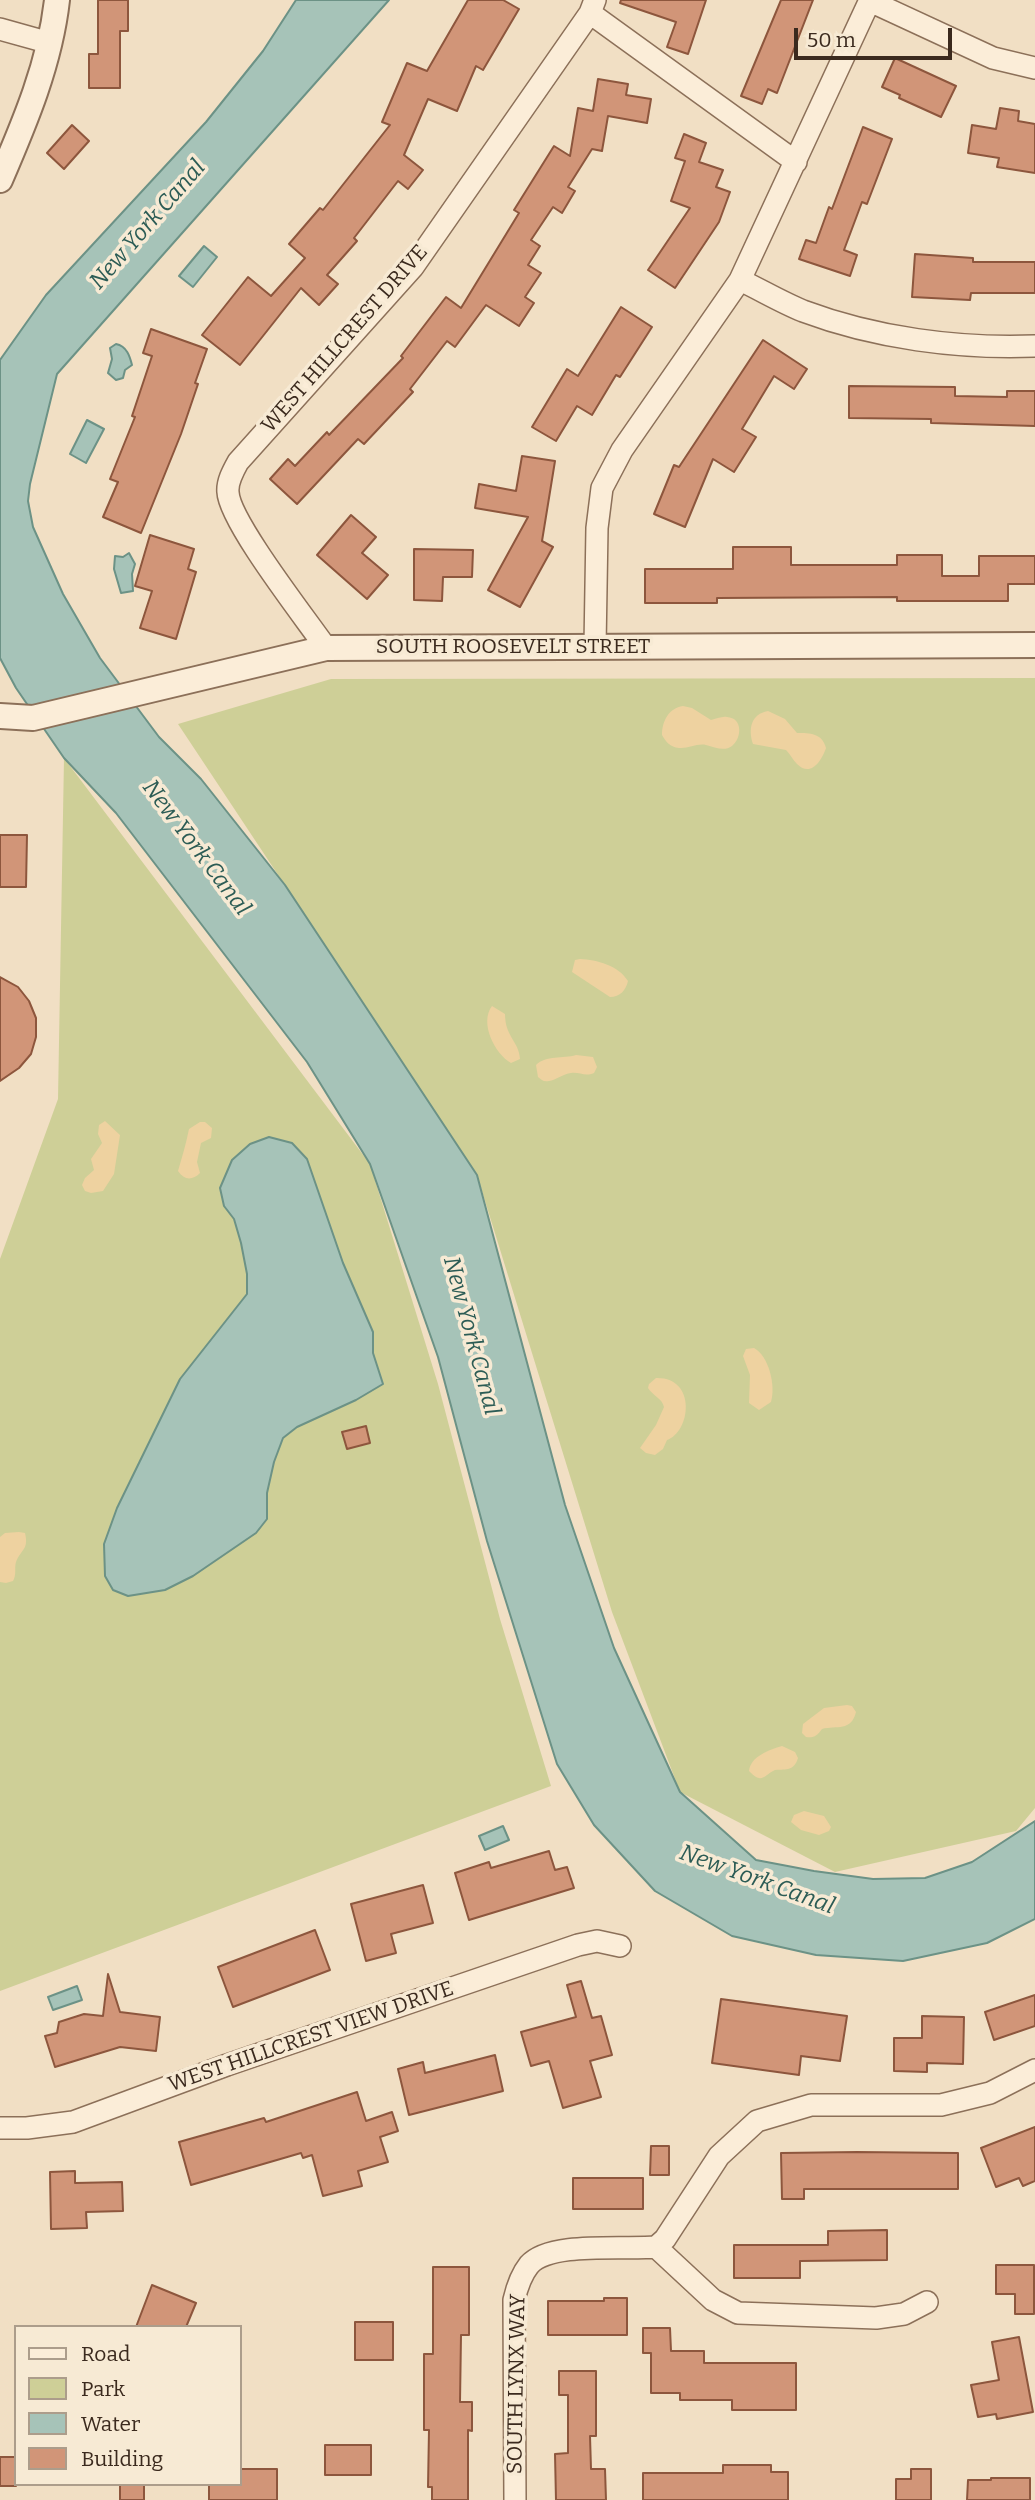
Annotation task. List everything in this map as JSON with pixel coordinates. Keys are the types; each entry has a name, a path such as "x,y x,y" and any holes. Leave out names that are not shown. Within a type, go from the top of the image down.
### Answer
{"street":[{"path":"0,180 31,108 50,43 57,0"},
{"path":"595,646 597,528 602,488 621,450 740,280 870,1 993,58 1035,68"},
{"path":"593,6 796,162"},
{"name":"WEST HILLCREST DRIVE","path":"326,648 237,520 227,491 231,475 238,461 413,267 593,6"},
{"path":"0,29 50,43"},
{"path":"740,280 802,310 846,324 923,341 1004,347 1035,346"},
{"name":"SOUTH ROOSEVELT STREET","path":"12,721 326,648 1035,645"},
{"name":"WEST HILLCREST VIEW DRIVE","path":"0,2128 73,2122 227,2065 578,1945 597,1941 620,1946"},
{"path":"927,2302 904,2314 876,2318 738,2313 713,2300 656,2247 665,2239 719,2156 757,2121 811,2105 941,2105 990,2093 1035,2070"},
{"name":"SOUTH LYNX WAY","path":"515,2500 514,2300 519,2280 531,2264 545,2254 562,2250 656,2247"}],"green space":[{"path":"1035,678 1035,1808 1016,1831 835,1872 680,1792 612,1612 477,1175 178,724 331,679"},
{"path":"64,758 370,1164 438,1384 500,1619 551,1786 0,1991 0,1259 58,1099"}],"sand":[{"path":"683,706 692,708 711,720 732,718 738,725 738,738 732,746 723,749 703,745 682,748 671,745 662,735 663,725 670,712"},
{"path":"768,711 785,719 797,733 811,734 822,739 826,748 815,766 802,768 786,750 753,744 752,723 758,715"},
{"path":"575,960 600,962 619,971 628,981 624,990 617,996 610,997 572,972"},
{"path":"492,1006 505,1014 507,1028 519,1053 520,1059 511,1063 499,1053 488,1029 488,1013"},
{"path":"576,1055 593,1057 597,1067 594,1073 571,1073 547,1081 538,1077 536,1065 540,1062"},
{"path":"105,1121 120,1135 114,1174 103,1191 91,1193 85,1191 82,1185 94,1170 91,1159 102,1143 98,1134 99,1125"},
{"path":"205,1122 212,1128 211,1138 201,1143 197,1162 200,1173 188,1178 178,1171 189,1129"},
{"path":"754,1348 767,1364 773,1388 771,1402 759,1410 749,1403 750,1375 743,1356 746,1349"},
{"path":"656,1378 669,1380 678,1386 684,1395 686,1406 681,1427 655,1455 640,1448 656,1425 664,1407 648,1388"},
{"path":"5,1533 25,1533 26,1543 16,1562 13,1581 0,1582 0,1537"},
{"path":"852,1706 856,1712 851,1723 822,1729 811,1737 802,1733 803,1724 824,1708"},
{"path":"782,1746 795,1752 798,1758 792,1767 775,1770 760,1778 749,1771 753,1761"},
{"path":"804,1811 824,1816 831,1827 829,1831 819,1835 801,1830 791,1822 794,1815"}],"water":[{"name":"New York Canal","path":"296,0 389,0 57,374 30,484 28,501 33,527 63,594 100,658 159,737 201,779 285,885 477,1175 565,1505 614,1648 680,1792 756,1860 873,1879 925,1878 972,1862 1035,1821 1035,1919 987,1943 903,1961 816,1955 732,1936 655,1891 594,1825 557,1764 487,1541 438,1357 370,1164 307,1062 116,813 64,758 16,688 0,658 0,360 46,295 206,122 263,51"},
{"path":"204,246 217,257 193,287 179,276"},
{"path":"116,344 125,349 132,365 125,370 123,378 116,380 108,373 112,359 110,348"},
{"path":"87,420 104,429 86,463 70,454"},
{"path":"129,553 135,564 132,574 133,591 121,593 114,569 115,556 123,557"},
{"path":"269,1137 292,1143 307,1159 343,1263 373,1332 373,1353 383,1384 356,1400 297,1427 283,1438 267,1493 267,1519 256,1533 193,1576 165,1590 128,1596 113,1590 105,1576 104,1544 117,1508 180,1379 247,1294 247,1274 241,1243 234,1219 224,1206 220,1188 232,1160 250,1144"},
{"path":"503,1826 509,1840 485,1850 479,1836"},
{"path":"77,1986 82,2000 53,2010 48,1997"}],"building":[{"path":"98,0 128,0 128,31 120,31 120,88 89,88 89,54 98,54"},
{"path":"468,0 503,0 519,9 483,70 476,66 457,111 428,99 404,155 423,170 408,189 398,181 354,238 357,241 327,275 338,284 319,305 301,288 240,365 202,335 248,277 271,296 305,258 289,244 320,208 323,210 390,125 382,122 407,63 427,71"},
{"path":"621,0 706,0 688,54 667,47 676,22 620,3"},
{"path":"781,0 813,0 777,93 768,89 762,104 741,96"},
{"path":"895,58 956,86 941,117 899,98 900,95 882,87"},
{"path":"598,79 628,84 626,95 651,99 647,123 608,116 602,151 592,149 568,187 575,191 562,213 553,207 531,240 540,246 528,265 541,273 525,297 534,303 519,326 486,305 455,347 447,341 410,389 413,392 364,444 358,439 297,504 270,479 288,459 295,466 327,432 329,435 403,358 401,356 446,297 461,308 519,213 514,210 554,146 570,156 578,108 593,111"},
{"path":"1000,108 1019,111 1018,121 1035,124 1035,173 997,167 999,158 968,153 972,125 996,129"},
{"path":"72,125 89,141 64,169 47,153"},
{"path":"863,127 892,139 867,204 862,202 844,250 857,255 850,276 799,259 806,240 816,243"},
{"path":"684,134 706,143 699,162 723,170 716,187 730,192 719,222 675,288 648,270 690,208 671,201 685,161 675,158"},
{"path":"915,254 973,258 973,262 1035,262 1035,293 971,293 970,300 912,297"},
{"path":"621,307 652,327 620,377 616,375 592,415 577,406 556,441 532,427 567,369 578,376"},
{"path":"151,329 207,349 181,434 141,533 103,517 118,482 110,479 135,417 132,416 152,356 143,353"},
{"path":"763,340 807,369 794,389 774,376 742,429 756,437 734,472 713,459 685,527 654,514 674,465 679,467"},
{"path":"849,386 955,387 955,396 1007,397 1007,391 1035,391 1035,426 931,423 931,419 849,418"},
{"path":"522,456 555,461 542,541 553,547 520,607 488,590 528,517 475,508 479,484 516,491"},
{"path":"351,515 376,537 362,553 388,575 367,599 317,555"},
{"path":"150,535 194,549 188,569 196,572 176,639 140,628 152,591 135,586"},
{"path":"733,547 791,547 791,565 897,565 897,555 942,555 942,576 979,576 979,556 1035,556 1035,584 1008,584 1008,601 897,601 897,597 717,598 717,603 645,603 645,569 733,569"},
{"path":"414,549 473,550 472,577 443,577 442,601 414,600"},
{"path":"0,835 27,835 26,887 0,887"},
{"path":"0,977 18,987 29,1001 36,1018 36,1037 31,1054 19,1068 0,1081"},
{"path":"366,1426 370,1443 347,1449 342,1432"},
{"path":"549,1851 555,1870 567,1867 574,1888 469,1920 455,1873 489,1862 491,1868"},
{"path":"423,1885 433,1923 391,1934 396,1953 366,1961 351,1904"},
{"path":"315,1930 330,1970 233,2007 218,1967"},
{"path":"108,1974 120,2012 160,2017 156,2051 120,2047 55,2067 45,2036 57,2033 59,2022 84,2014 103,2016"},
{"path":"581,1981 592,2018 601,2016 612,2055 590,2061 601,2097 563,2108 549,2061 531,2066 521,2032 576,2017 567,1985"},
{"path":"1035,1995 1035,2026 994,2040 985,2012"},
{"path":"721,1999 847,2016 840,2061 801,2056 799,2075 712,2063"},
{"path":"922,2016 964,2017 963,2064 927,2063 927,2072 894,2071 894,2038 922,2038"},
{"path":"495,2055 503,2091 409,2115 398,2069 423,2062 425,2073"},
{"path":"357,2092 366,2121 392,2112 398,2131 380,2137 388,2162 358,2171 362,2186 323,2196 312,2155 303,2158 301,2153 191,2185 179,2142 264,2118 266,2122"},
{"path":"1035,2127 1035,2181 1023,2186 1019,2178 996,2187 981,2148"},
{"path":"651,2146 669,2146 669,2175 650,2175"},
{"path":"781,2153 958,2153 958,2189 804,2189 804,2199 782,2199"},
{"path":"75,2171 75,2183 122,2182 123,2211 86,2212 87,2228 51,2229 50,2172"},
{"path":"573,2178 643,2178 643,2209 573,2209"},
{"path":"887,2230 887,2260 800,2261 800,2278 734,2278 734,2245 828,2245 828,2231"},
{"path":"996,2265 1034,2265 1034,2314 1015,2314 1015,2294 996,2294"},
{"path":"433,2267 469,2267 469,2335 461,2335 460,2402 472,2402 472,2431 468,2430 468,2500 432,2500 432,2487 428,2487 429,2430 424,2430 424,2354 433,2354"},
{"path":"152,2285 196,2303 187,2325 137,2325"},
{"path":"604,2298 627,2298 627,2335 548,2335 548,2301 604,2301"},
{"path":"355,2322 393,2322 393,2360 355,2360"},
{"path":"643,2328 670,2328 671,2351 704,2351 704,2363 796,2363 796,2410 732,2410 732,2400 680,2400 680,2393 651,2393 651,2353 643,2353"},
{"path":"1019,2337 1033,2412 997,2419 996,2414 978,2417 971,2385 999,2380 992,2342"},
{"path":"559,2371 596,2371 596,2436 590,2436 591,2469 605,2469 606,2500 556,2500 555,2454 568,2453 568,2395 559,2395"},
{"path":"325,2445 371,2445 371,2475 325,2475"},
{"path":"0,2457 14,2457 14,2486 0,2486"},
{"path":"723,2465 771,2465 771,2472 788,2472 788,2500 643,2500 643,2473 723,2473"},
{"path":"242,2469 277,2469 277,2500 209,2500 209,2486 242,2486"},
{"path":"911,2469 931,2469 931,2500 896,2500 896,2479 911,2479"},
{"path":"1030,2478 1030,2500 967,2500 968,2480"},
{"path":"120,2486 144,2486 144,2500 120,2500"}]}
